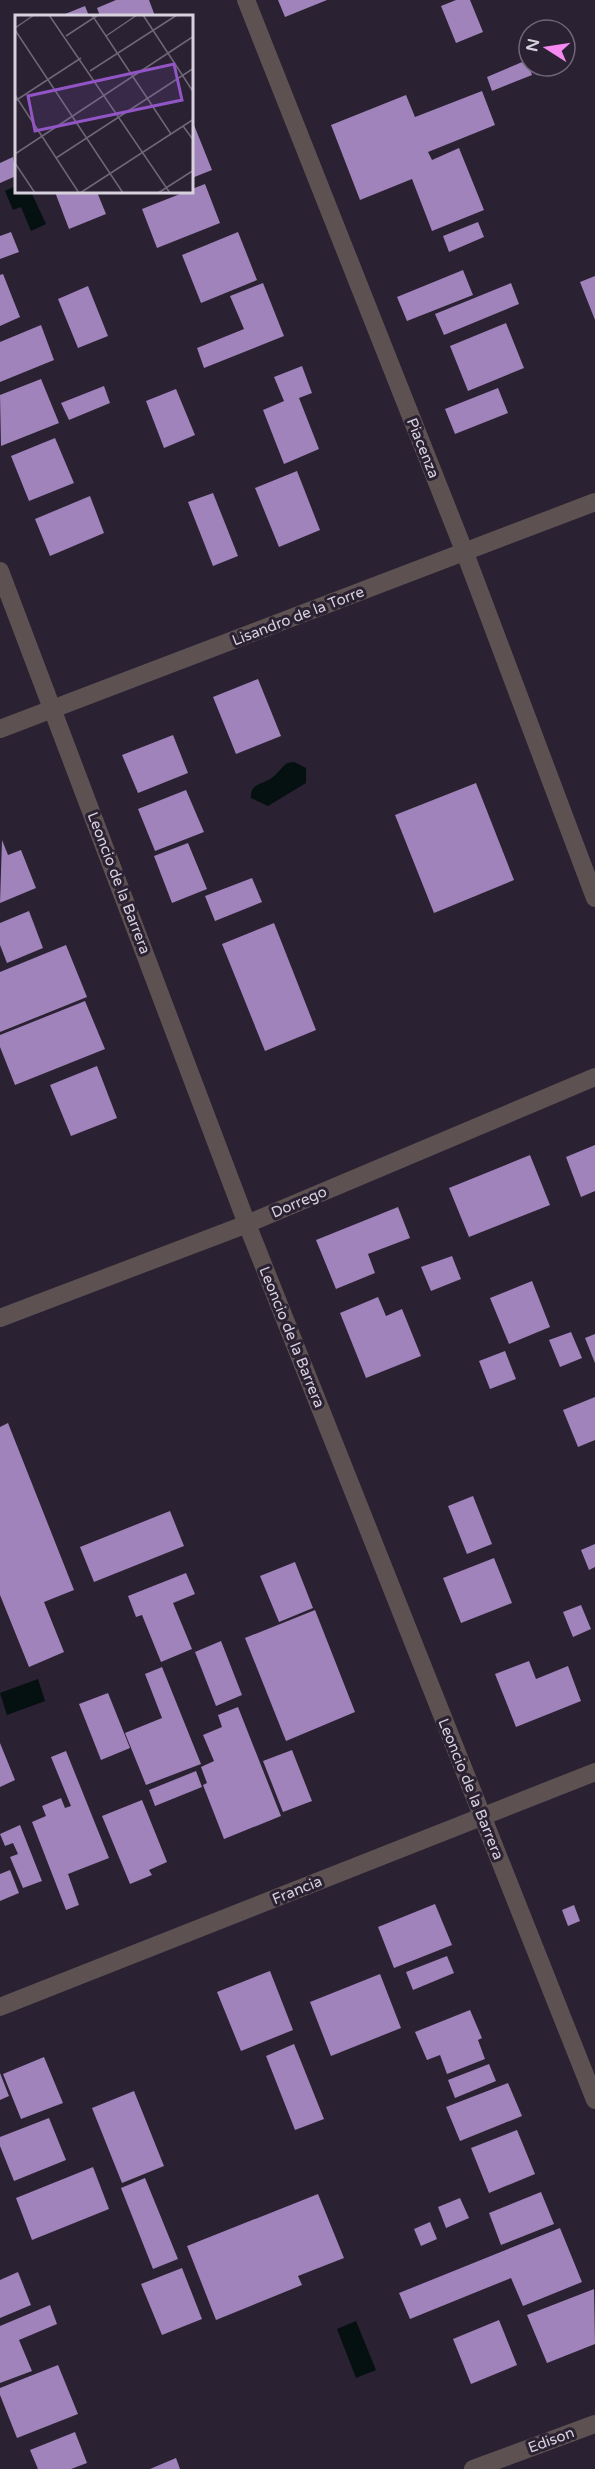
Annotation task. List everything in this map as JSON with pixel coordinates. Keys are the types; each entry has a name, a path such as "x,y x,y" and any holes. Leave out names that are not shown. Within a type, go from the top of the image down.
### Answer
{"street":[{"name":"Piacenza","path":"246,0 465,553 595,898"},
{"name":"Lisandro de la Torre","path":"0,729 595,502"},
{"name":"Leoncio de la Barrera","path":"0,571 247,1224 595,2100"},
{"name":"Dorrego","path":"0,1318 247,1224 595,1077"},
{"name":"Francia","path":"0,2007 595,1772"},
{"name":"Edison","path":"472,2469 595,2424"}],"shaded area":[{"path":"15,186 15,194 32,194 46,224 31,231 21,207 13,210 5,191"},
{"path":"294,762 306,768 306,783 268,806 251,798 255,786 269,780 287,763"},
{"path":"38,1679 45,1701 7,1715 0,1693"},
{"path":"356,2321 376,2370 356,2378 337,2329"}],"building":[{"path":"116,0 149,0 155,15 100,15 97,8"},
{"path":"278,0 327,0 285,17"},
{"path":"456,0 470,0 483,32 456,43 441,6"},
{"path":"85,6 89,15 62,15"},
{"path":"517,64 517,78 524,78 492,91 487,77"},
{"path":"482,91 495,125 428,152 432,160 459,148 484,210 432,231 412,179 360,200 331,125 406,95 415,117"},
{"path":"194,125 212,170 194,177"},
{"path":"13,157 15,176 0,183 0,163"},
{"path":"205,184 220,223 157,248 142,209 180,194 194,194 194,188"},
{"path":"56,194 98,194 106,214 69,229"},
{"path":"478,222 484,237 449,252 443,236"},
{"path":"11,232 19,252 0,259 0,236"},
{"path":"238,232 257,280 201,303 182,255"},
{"path":"463,270 473,295 407,321 397,297"},
{"path":"3,274 20,317 0,326 0,275"},
{"path":"595,276 595,320 580,282"},
{"path":"263,283 284,336 204,368 197,348 244,329 230,296"},
{"path":"511,283 519,304 444,335 435,314"},
{"path":"88,286 108,336 78,348 58,299"},
{"path":"506,323 524,368 468,391 450,346"},
{"path":"41,325 54,360 0,382 0,342"},
{"path":"302,366 312,393 299,398 319,449 284,464 263,410 284,401 274,377"},
{"path":"41,379 59,423 1,446 0,395"},
{"path":"104,386 110,403 69,420 61,403"},
{"path":"498,388 508,413 455,434 445,409"},
{"path":"176,389 195,435 164,448 146,401"},
{"path":"55,438 74,483 29,501 11,456"},
{"path":"297,471 320,530 279,547 255,488"},
{"path":"213,493 238,556 213,566 188,502"},
{"path":"90,496 104,533 50,556 35,519"},
{"path":"258,679 281,736 236,754 213,697"},
{"path":"173,735 188,773 138,793 122,755"},
{"path":"476,783 514,880 434,913 395,815"},
{"path":"186,790 204,832 155,851 138,809"},
{"path":"2,840 8,855 21,850 36,888 0,903"},
{"path":"188,843 207,889 172,903 154,856"},
{"path":"252,878 262,902 215,921 205,896"},
{"path":"29,911 43,948 7,963 0,945 0,923"},
{"path":"274,923 316,1030 265,1051 222,944"},
{"path":"66,945 87,997 0,1032 0,972"},
{"path":"85,1001 105,1049 15,1085 0,1047 0,1035"},
{"path":"97,1066 117,1118 71,1136 50,1085"},
{"path":"595,1145 595,1191 581,1197 566,1157"},
{"path":"530,1155 550,1205 469,1237 449,1188"},
{"path":"398,1207 410,1238 368,1254 375,1273 336,1289 316,1240"},
{"path":"452,1256 461,1279 431,1291 421,1267"},
{"path":"532,1281 550,1327 509,1344 490,1298"},
{"path":"378,1297 386,1316 402,1309 421,1356 366,1378 340,1313"},
{"path":"571,1332 582,1358 560,1367 549,1340"},
{"path":"595,1334 595,1363 585,1338"},
{"path":"505,1351 516,1379 490,1389 479,1361"},
{"path":"595,1397 595,1440 578,1447 563,1410"},
{"path":"8,1423 74,1590 44,1602 64,1652 29,1667 0,1595 0,1427"},
{"path":"473,1496 492,1544 467,1554 448,1506"},
{"path":"170,1511 184,1546 94,1582 80,1547"},
{"path":"595,1544 595,1567 589,1570 581,1550"},
{"path":"494,1558 512,1603 461,1623 443,1578"},
{"path":"295,1562 313,1608 279,1622 260,1576"},
{"path":"186,1573 195,1594 173,1603 192,1649 161,1662 142,1615 136,1617 128,1596"},
{"path":"581,1605 591,1629 573,1637 563,1612"},
{"path":"315,1610 355,1712 286,1741 245,1638"},
{"path":"221,1641 242,1695 216,1706 195,1652"},
{"path":"529,1661 536,1679 568,1666 581,1701 516,1727 495,1674"},
{"path":"162,1667 201,1764 146,1785 125,1733 162,1718 145,1674"},
{"path":"108,1693 130,1748 101,1760 79,1704"},
{"path":"238,1707 281,1816 224,1839 203,1785 207,1783 201,1767 214,1761 203,1735 222,1727 218,1715"},
{"path":"0,1743 15,1780 0,1787"},
{"path":"292,1750 312,1801 283,1812 263,1761"},
{"path":"66,1751 109,1858 68,1874 79,1905 66,1910 32,1822 46,1816 42,1806 61,1798 65,1808 71,1806 51,1757"},
{"path":"196,1771 202,1787 155,1806 149,1790"},
{"path":"142,1800 167,1862 149,1870 152,1875 130,1884 102,1816"},
{"path":"20,1825 42,1881 23,1888 10,1857 18,1854 13,1843 5,1846 0,1834"},
{"path":"10,1870 19,1893 0,1901 0,1874"},
{"path":"435,1904 452,1945 394,1968 378,1927"},
{"path":"574,1905 580,1921 568,1926 562,1910"},
{"path":"447,1956 454,1973 413,1990 406,1972"},
{"path":"270,1971 293,2030 241,2051 217,1992"},
{"path":"380,1974 401,2028 331,2056 310,2002"},
{"path":"470,2010 482,2038 478,2040 485,2059 447,2074 440,2055 427,2060 415,2032"},
{"path":"294,2044 324,2119 295,2130 266,2056"},
{"path":"44,2057 63,2103 21,2119 3,2074"},
{"path":"489,2064 496,2081 455,2098 448,2080"},
{"path":"0,2073 9,2096 0,2100"},
{"path":"508,2083 522,2116 460,2141 446,2107"},
{"path":"134,2091 164,2166 122,2183 92,2108"},
{"path":"49,2118 66,2160 14,2181 0,2146 0,2137"},
{"path":"517,2130 535,2174 489,2193 471,2148"},
{"path":"93,2167 109,2209 32,2240 16,2198"},
{"path":"145,2178 178,2259 153,2269 121,2188"},
{"path":"541,2192 554,2224 501,2245 489,2213"},
{"path":"318,2194 344,2258 298,2276 302,2285 216,2320 187,2246"},
{"path":"460,2198 469,2218 446,2228 438,2207"},
{"path":"430,2222 437,2239 421,2246 414,2229"},
{"path":"560,2228 582,2282 523,2306 511,2278 410,2319 399,2293"},
{"path":"182,2268 202,2319 162,2335 141,2284"},
{"path":"18,2272 31,2305 0,2318 0,2280"},
{"path":"594,2289 595,2344 547,2363 527,2315"},
{"path":"50,2305 57,2324 19,2340 32,2371 0,2383 0,2326"},
{"path":"499,2320 517,2365 471,2384 453,2339"},
{"path":"58,2365 78,2414 17,2438 0,2395 0,2388"},
{"path":"75,2432 87,2463 71,2469 38,2469 30,2450"},
{"path":"176,2458 180,2469 150,2469"}]}
